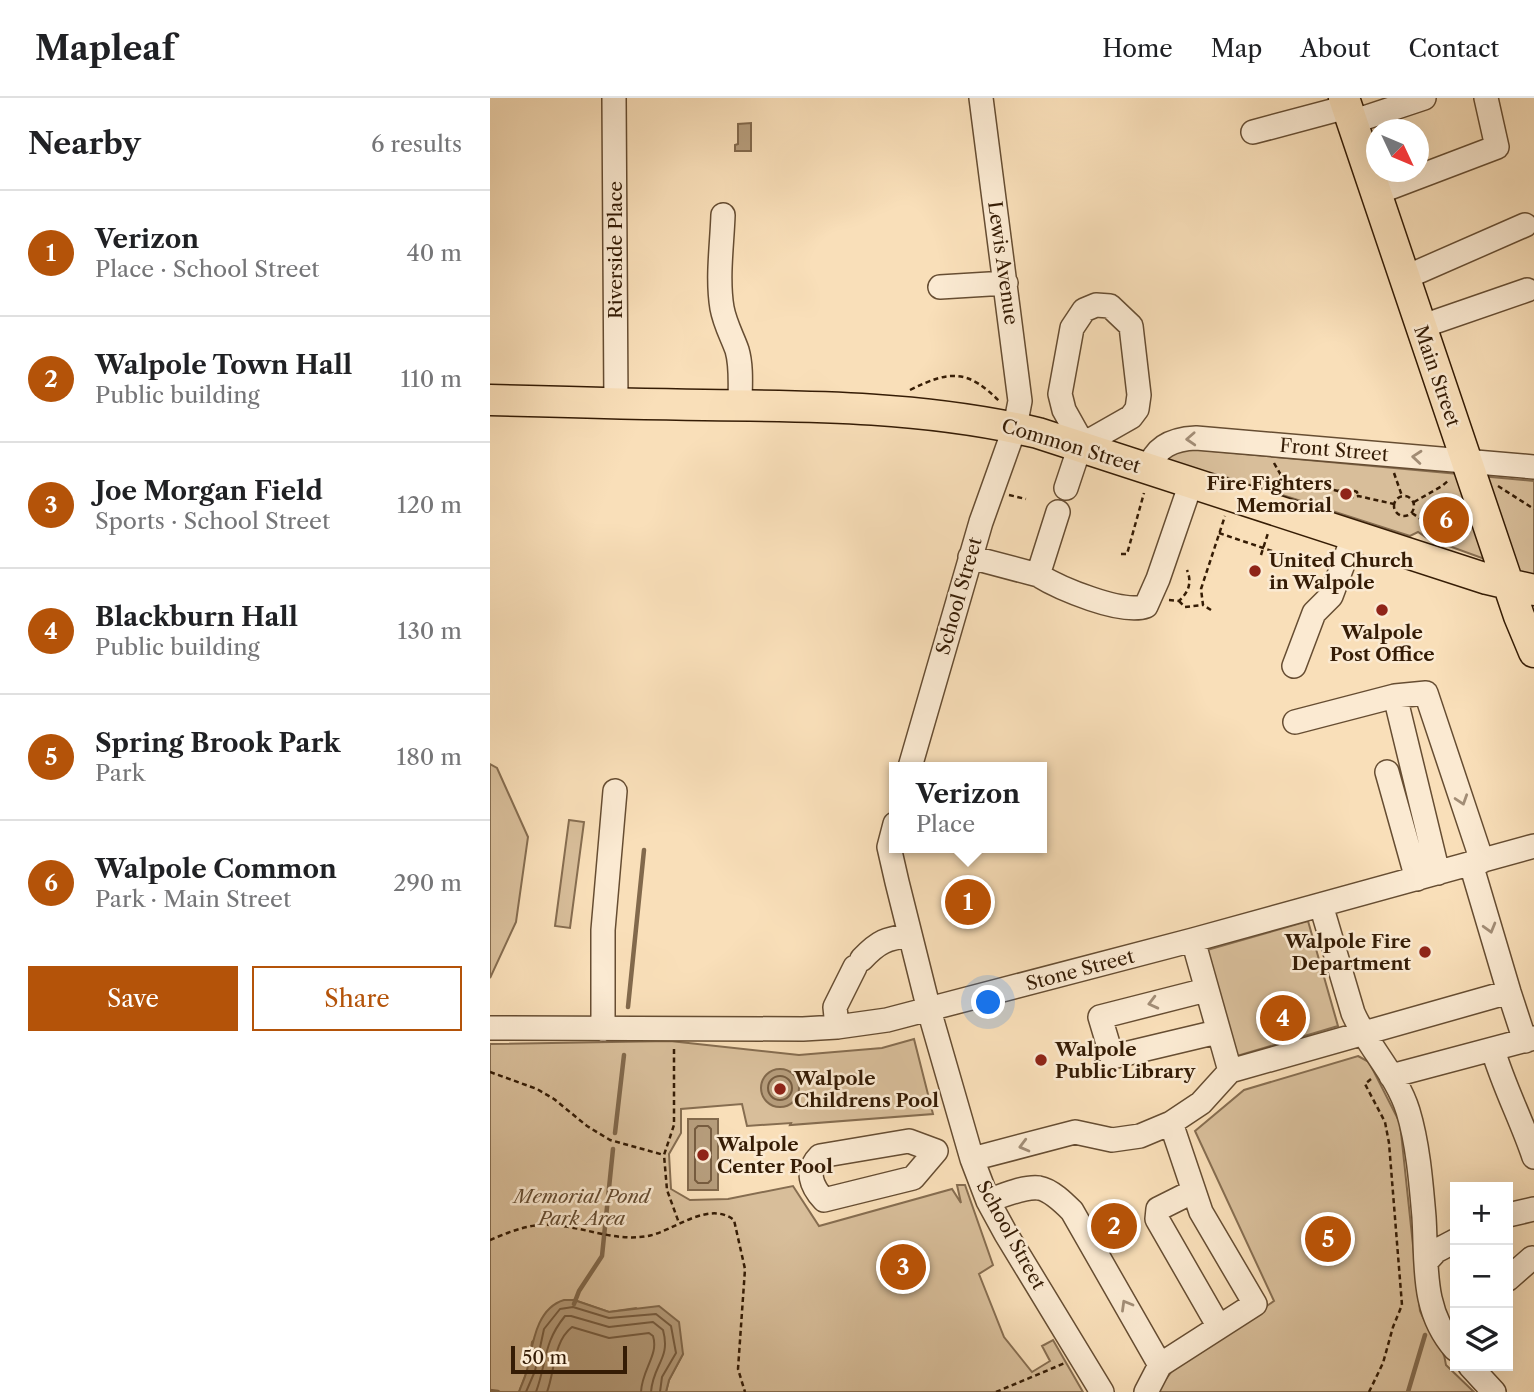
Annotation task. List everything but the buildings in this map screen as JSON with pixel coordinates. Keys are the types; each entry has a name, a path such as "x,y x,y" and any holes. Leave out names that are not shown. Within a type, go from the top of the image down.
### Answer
{"main road":[{"name":"Main Street","path":"1348,109 1420,327 1459,469 1521,587 1534,652"},
{"name":"Common Street","path":"490,400 849,407 1008,416 1081,445 1147,479 1191,482 1521,587"}],"street":[{"name":"Riverside Place","path":"614,98 616,403"},
{"name":"Lewis Avenue","path":"983,98 1020,401 1008,416"},
{"path":"1253,132 1348,109 1424,98"},
{"path":"1376,193 1497,146 1486,98"},
{"path":"723,215 720,276 722,308 727,329 737,351 740,405"},
{"path":"1404,278 1525,225"},
{"path":"940,287 1006,284"},
{"path":"1420,327 1527,290"},
{"path":"1066,488 1081,445 1131,417 1137,409 1139,395 1131,326 1110,306 1096,305 1084,310 1072,328 1060,394 1064,410 1081,445"},
{"name":"School Street","path":"911,762 981,522 1008,416"},
{"name":"Front Street","path":"1147,479 1151,460 1163,446 1182,439 1196,438 1392,455 1459,469 1534,467"},
{"path":"970,557 1038,575 1057,587 1088,598 1134,609 1146,606 1191,482"},
{"path":"1038,575 1058,512"},
{"path":"1294,666 1314,613 1331,596 1354,535"},
{"path":"1295,722 1395,696 1426,693 1442,738 1508,992 1530,1040 1389,1072"},
{"path":"1395,696 1408,748 1427,876"},
{"path":"1408,748 1442,738"},
{"path":"1387,772 1427,876"},
{"path":"603,1029 603,930 615,791"},
{"name":"Stone Street","path":"490,1028 837,1027 887,1020 1193,940 1534,846"},
{"name":"School Street","path":"890,853 929,1010 970,1151 988,1201 1102,1392"},
{"path":"1321,905 1346,994 1364,1034 1406,1103 1421,1192 1429,1296 1435,1319 1450,1335"},
{"path":"837,1027 835,1007 858,963 885,939 910,935"},
{"path":"1193,940 1230,1071"},
{"path":"1206,990 1101,1017 1112,1057 1217,1032"},
{"path":"936,1151 913,1178 824,1200 813,1188 813,1164 820,1156 909,1141 936,1151 970,1151 1075,1132 1112,1140 1140,1136 1171,1123 1201,1103 1230,1071 1508,992"},
{"path":"1493,1050 1503,1082 1523,1124 1534,1157"},
{"path":"1146,1392 1160,1365 1255,1304 1202,1212 1171,1123"},
{"path":"988,1201 1039,1188 1066,1205 1072,1211 1160,1365"},
{"path":"1194,1191 1158,1209 1157,1219 1219,1327"},
{"path":"1513,1214 1534,1209"},
{"path":"1426,1262 1436,1251 1450,1244"},
{"path":"1513,1275 1532,1258"},
{"path":"1475,1371 1494,1392"}],"path":[{"path":"905,393 950,375 959,375 977,382 1008,416"},
{"path":"1392,455 1393,470 1402,496"},
{"path":"1271,457 1294,497"},
{"path":"1413,502 1442,486 1459,469"},
{"path":"1121,554 1127,554 1130,549 1147,479"},
{"path":"1284,479 1338,491 1348,498 1358,496 1394,504"},
{"path":"1496,484 1534,509"},
{"path":"1338,491 1345,487 1352,489 1358,496"},
{"path":"1002,493 1026,499"},
{"path":"1402,496 1409,497 1413,502 1412,513"},
{"path":"1402,496 1394,504 1394,510 1405,517 1412,513"},
{"path":"1203,606 1200,589 1226,513"},
{"path":"1412,513 1462,548"},
{"path":"1393,520 1398,515"},
{"path":"1261,555 1270,526"},
{"path":"1219,533 1275,552"},
{"path":"1187,569 1190,584 1185,595 1177,602 1185,607 1203,606 1211,610"},
{"path":"674,1042 674,1125 664,1155 667,1190 679,1224"},
{"path":"490,1072 537,1089 610,1140 633,1144 664,1155"},
{"path":"1369,1392 1383,1363 1393,1326 1402,1306 1389,1143 1385,1122 1364,1084 1389,1072"},
{"path":"490,1241 516,1230 537,1226 552,1225 624,1238 651,1235 712,1213 721,1213 734,1220 745,1269 738,1360 744,1392"},
{"path":"996,1392 1081,1357"}],"green space":[{"path":"1180,448 1534,481 1534,598 1526,574 1427,538 1418,532 1410,536 1220,475 1215,479 1169,463 1168,458"},
{"path":"490,764 497,768 528,837 516,922 490,978"},
{"path":"569,820 584,822 570,928 555,926"},
{"path":"1308,921 1338,1026 1237,1056 1207,950"},
{"name":"Memorial Pond Park Area","path":"914,1039 933,1114 747,1126 742,1104 681,1109 681,1133 669,1154 671,1189 690,1200 728,1199 793,1186 819,1226 952,1189 961,1203 957,1185 965,1185 993,1265 979,1274 1004,1337 1032,1372 1050,1361 1042,1346 1053,1340 1083,1392 666,1392 669,1380 683,1354 636,1308 609,1312 574,1300 532,1342 528,1368 519,1392 490,1392 490,1044 670,1041 799,1055 882,1048"},
{"path":"1358,1056 1369,1062 1400,1123 1420,1311 1439,1344 1450,1371 1474,1392 1156,1392 1172,1371 1274,1301 1195,1131 1244,1090"}],"water":[{"path":"751,123 751,151 735,151 735,145 738,144 738,124"},
{"name":"Walpole Childrens Pool","path":"780,1069 793,1075 799,1088 793,1101 780,1107 767,1101 761,1088 767,1075"},
{"name":"Walpole Center Pool","path":"688,1119 718,1119 718,1190 688,1190"},
{"path":"574,1300 609,1312 659,1306 679,1322 683,1354 669,1380 666,1392 519,1392 527,1372 534,1336 542,1318 555,1304"}],"waterway":[{"path":"628,1007 644,850"},
{"path":"615,1133 624,1055"},
{"path":"574,1304 579,1291 602,1256 613,1149"},
{"path":"1408,1392 1425,1335"},
{"path":"490,1391 498,1392"}],"place":[{"name":"Fire Fighters Memorial","path":"1346,494"},
{"name":"Walpole Common","path":"1446,520"},
{"name":"United Church in Walpole","path":"1255,571"},
{"name":"Walpole Post Office","path":"1382,610"},
{"name":"Verizon","path":"968,902"},
{"name":"Walpole Fire Department","path":"1425,952"},
{"name":"Blackburn Hall","path":"1283,1018"},
{"name":"Walpole Public Library","path":"1041,1060"},
{"name":"Walpole Childrens Pool","path":"780,1089"},
{"name":"Walpole Center Pool","path":"703,1155"},
{"name":"Walpole Town Hall","path":"1114,1226"},
{"name":"Spring Brook Park","path":"1328,1239"},
{"name":"Joe Morgan Field","path":"903,1267"}]}
